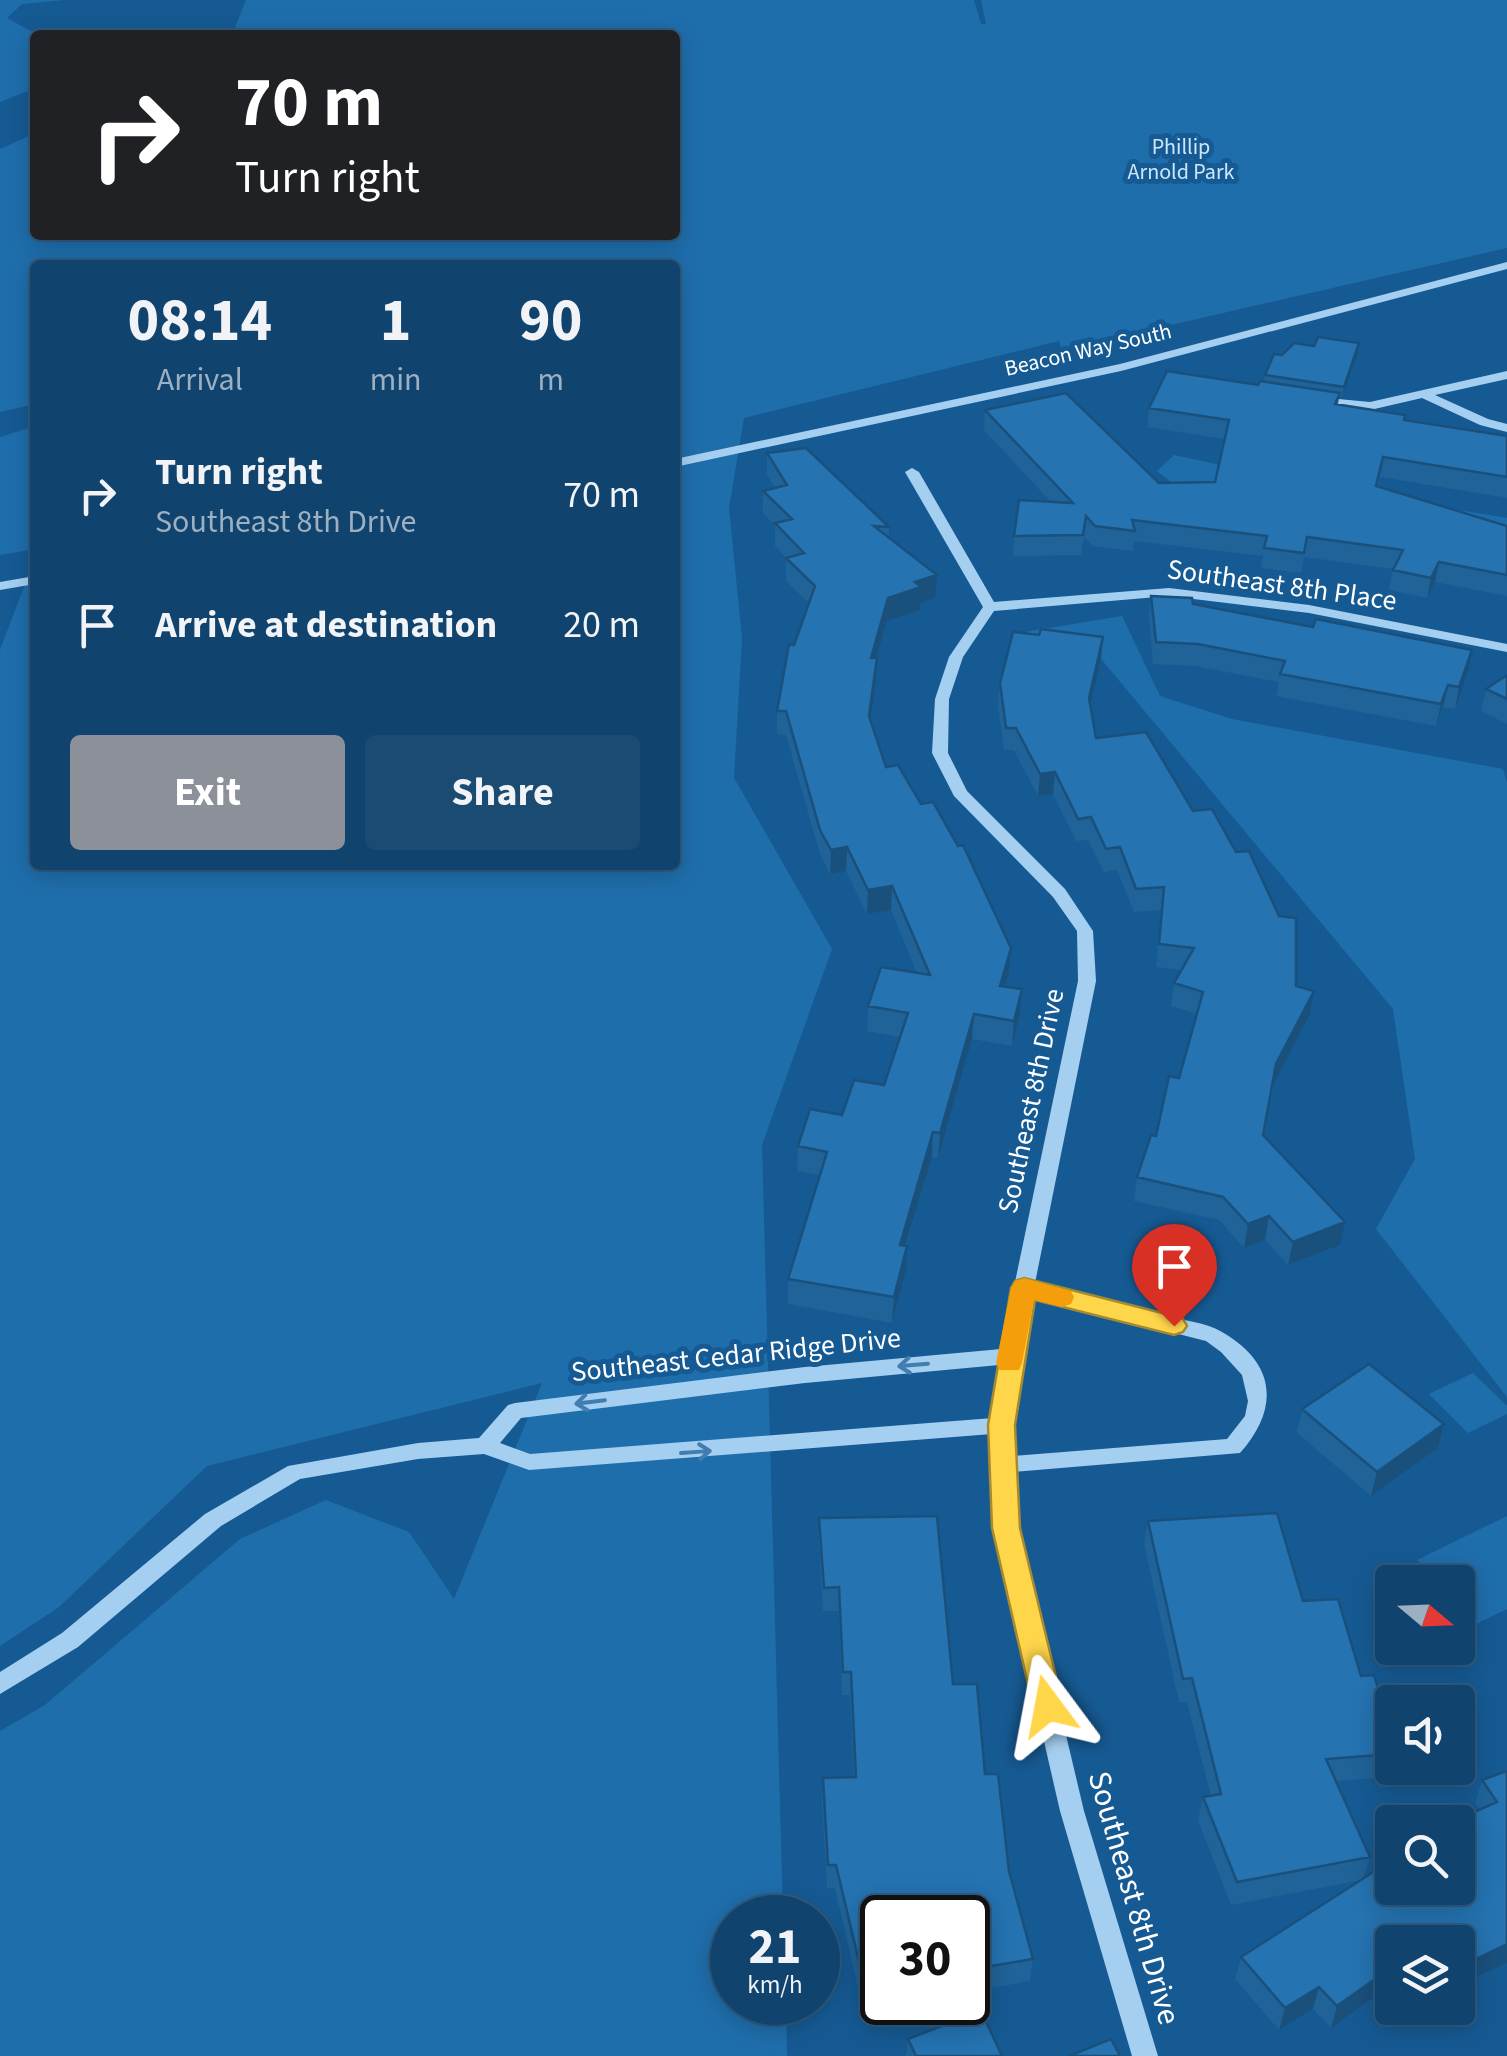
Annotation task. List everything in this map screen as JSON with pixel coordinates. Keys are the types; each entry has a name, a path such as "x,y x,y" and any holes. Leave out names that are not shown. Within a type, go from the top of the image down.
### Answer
{"street":[{"name":"Beacon Way South","path":"680,461 1121,367 1503,270"},
{"path":"1299,398 1354,407 1507,375"},
{"path":"1424,395 1507,428"},
{"path":"912,472 990,606"},
{"path":"0,586 30,581"},
{"name":"Southeast 8th Place","path":"990,606 1169,592 1309,610 1507,648"},
{"name":"Southeast 8th Drive","path":"990,606 956,657 942,699 940,753 960,793 1059,893 1086,931 1087,981 1010,1356 1002,1425 1006,1528 1072,1811 1146,2056"},
{"path":"1003,1465 1234,1447 1251,1430 1260,1406 1254,1380 1239,1352 1212,1335 1024,1288"},
{"name":"Southeast Cedar Ridge Drive","path":"485,1446 515,1410 805,1375 1010,1356"},
{"path":"0,1684 70,1640 213,1520 295,1472 418,1450 485,1446 528,1462 1002,1425"}],"green space":[{"path":"0,0 64,0 22,4 7,18 30,31 30,90 0,102"},
{"name":"Phillip Arnold Park","path":"246,0 974,0 981,24 986,24 981,0 1507,0 1507,248 1062,350 1059,341 744,418 729,508 742,638 734,778 832,949 762,1145 782,1895 710,1895 710,2025 786,2025 787,2056 0,2056 0,1731 45,1705 240,1539 326,1500 409,1532 454,1599 542,1383 207,1466 59,1607 0,1646 0,650 30,571 30,870 680,870 680,260 30,260 30,405 0,412 0,149 30,135 30,240 680,240 680,30 234,30"},
{"path":"30,428 30,550 0,555 0,437"},
{"path":"1174,455 1343,491 1507,518 1507,532 1180,489 1157,471"},
{"path":"1122,616 1160,696 1232,719 1503,769 1507,783 1507,1397 1376,1229 1415,1159 1393,1009 1102,660 1019,633"},
{"path":"1473,1373 1507,1406 1507,1414 1468,1433 1429,1394"},
{"path":"1507,1516 1507,1609 1476,1624 1475,1565 1422,1565 1417,1560"}],"building":[{"path":"1318,337 1359,343 1344,387 1265,375 1274,354 1282,355 1294,343 1314,346"},
{"path":"1167,371 1340,393 1335,404 1405,415 1404,420 1507,436 1507,477 1383,457 1376,486 1507,526 1507,575 1439,562 1431,578 1393,570 1403,550 1307,537 1304,553 1264,548 1267,536 1132,520 1135,531 1095,526 1086,516 1083,535 1014,536 1019,500 1073,503 985,410 1066,393 1159,483 1215,482 1229,420 1149,408"},
{"path":"806,448 889,527 874,526 937,575 915,582 921,587 888,598 871,658 877,658 869,716 886,767 898,765 921,804 933,802 958,846 963,845 1011,948 1000,986 1022,989 1014,1021 974,1014 940,1133 933,1132 900,1245 907,1246 894,1297 788,1279 827,1152 798,1146 810,1109 842,1115 854,1080 884,1085 908,1013 868,1006 881,967 930,975 892,886 868,890 847,847 831,850 820,830 786,711 777,711 789,644 794,645 815,586 786,558 804,553 775,523 792,519 763,491 787,485 767,453"},
{"path":"1151,596 1192,598 1193,604 1313,627 1316,619 1472,650 1459,687 1448,685 1441,704 1280,674 1285,661 1198,644 1156,642"},
{"path":"1041,629 1103,637 1089,698 1096,738 1146,732 1193,811 1212,809 1236,852 1249,851 1279,916 1296,918 1296,986 1314,991 1276,1064 1263,1135 1345,1222 1293,1242 1269,1216 1248,1224 1223,1197 1137,1177 1151,1135 1156,1136 1169,1076 1179,1078 1203,992 1174,983 1194,948 1159,944 1164,887 1136,889 1120,847 1106,849 1091,817 1078,819 1055,772 1040,774 1016,728 1006,728 1000,683 1013,632 1039,635"},
{"path":"1507,675 1507,699 1486,689"},
{"path":"1369,1364 1444,1424 1377,1472 1302,1409"},
{"path":"1277,1513 1303,1601 1338,1599 1361,1676 1374,1675 1377,1685 1375,1755 1326,1759 1370,1857 1237,1882 1203,1797 1221,1794 1192,1678 1183,1679 1148,1521"},
{"path":"937,1516 953,1684 977,1684 985,1774 998,1774 1009,1871 1033,1959 990,1966 990,1895 860,1895 860,1966 836,1865 828,1865 823,1778 856,1777 851,1672 843,1672 839,1587 824,1588 819,1518"},
{"path":"1507,1771 1507,1944 1475,1960 1475,1925 1375,1925 1375,1979 1337,2006 1319,1987 1285,2008 1241,1957 1375,1871 1375,1905 1475,1905 1475,1812 1497,1802 1482,1780"},
{"path":"944,2025 988,2025 1002,2056 916,2056 908,2039"},
{"path":"1111,2039 1120,2056 1069,2056"}],"slow traffic":[{"path":"1009,1363 1024,1288 1062,1297"}],"route":[{"path":"1048,1706 1006,1528 1002,1425 1010,1356 1024,1288 1174,1326"}]}
